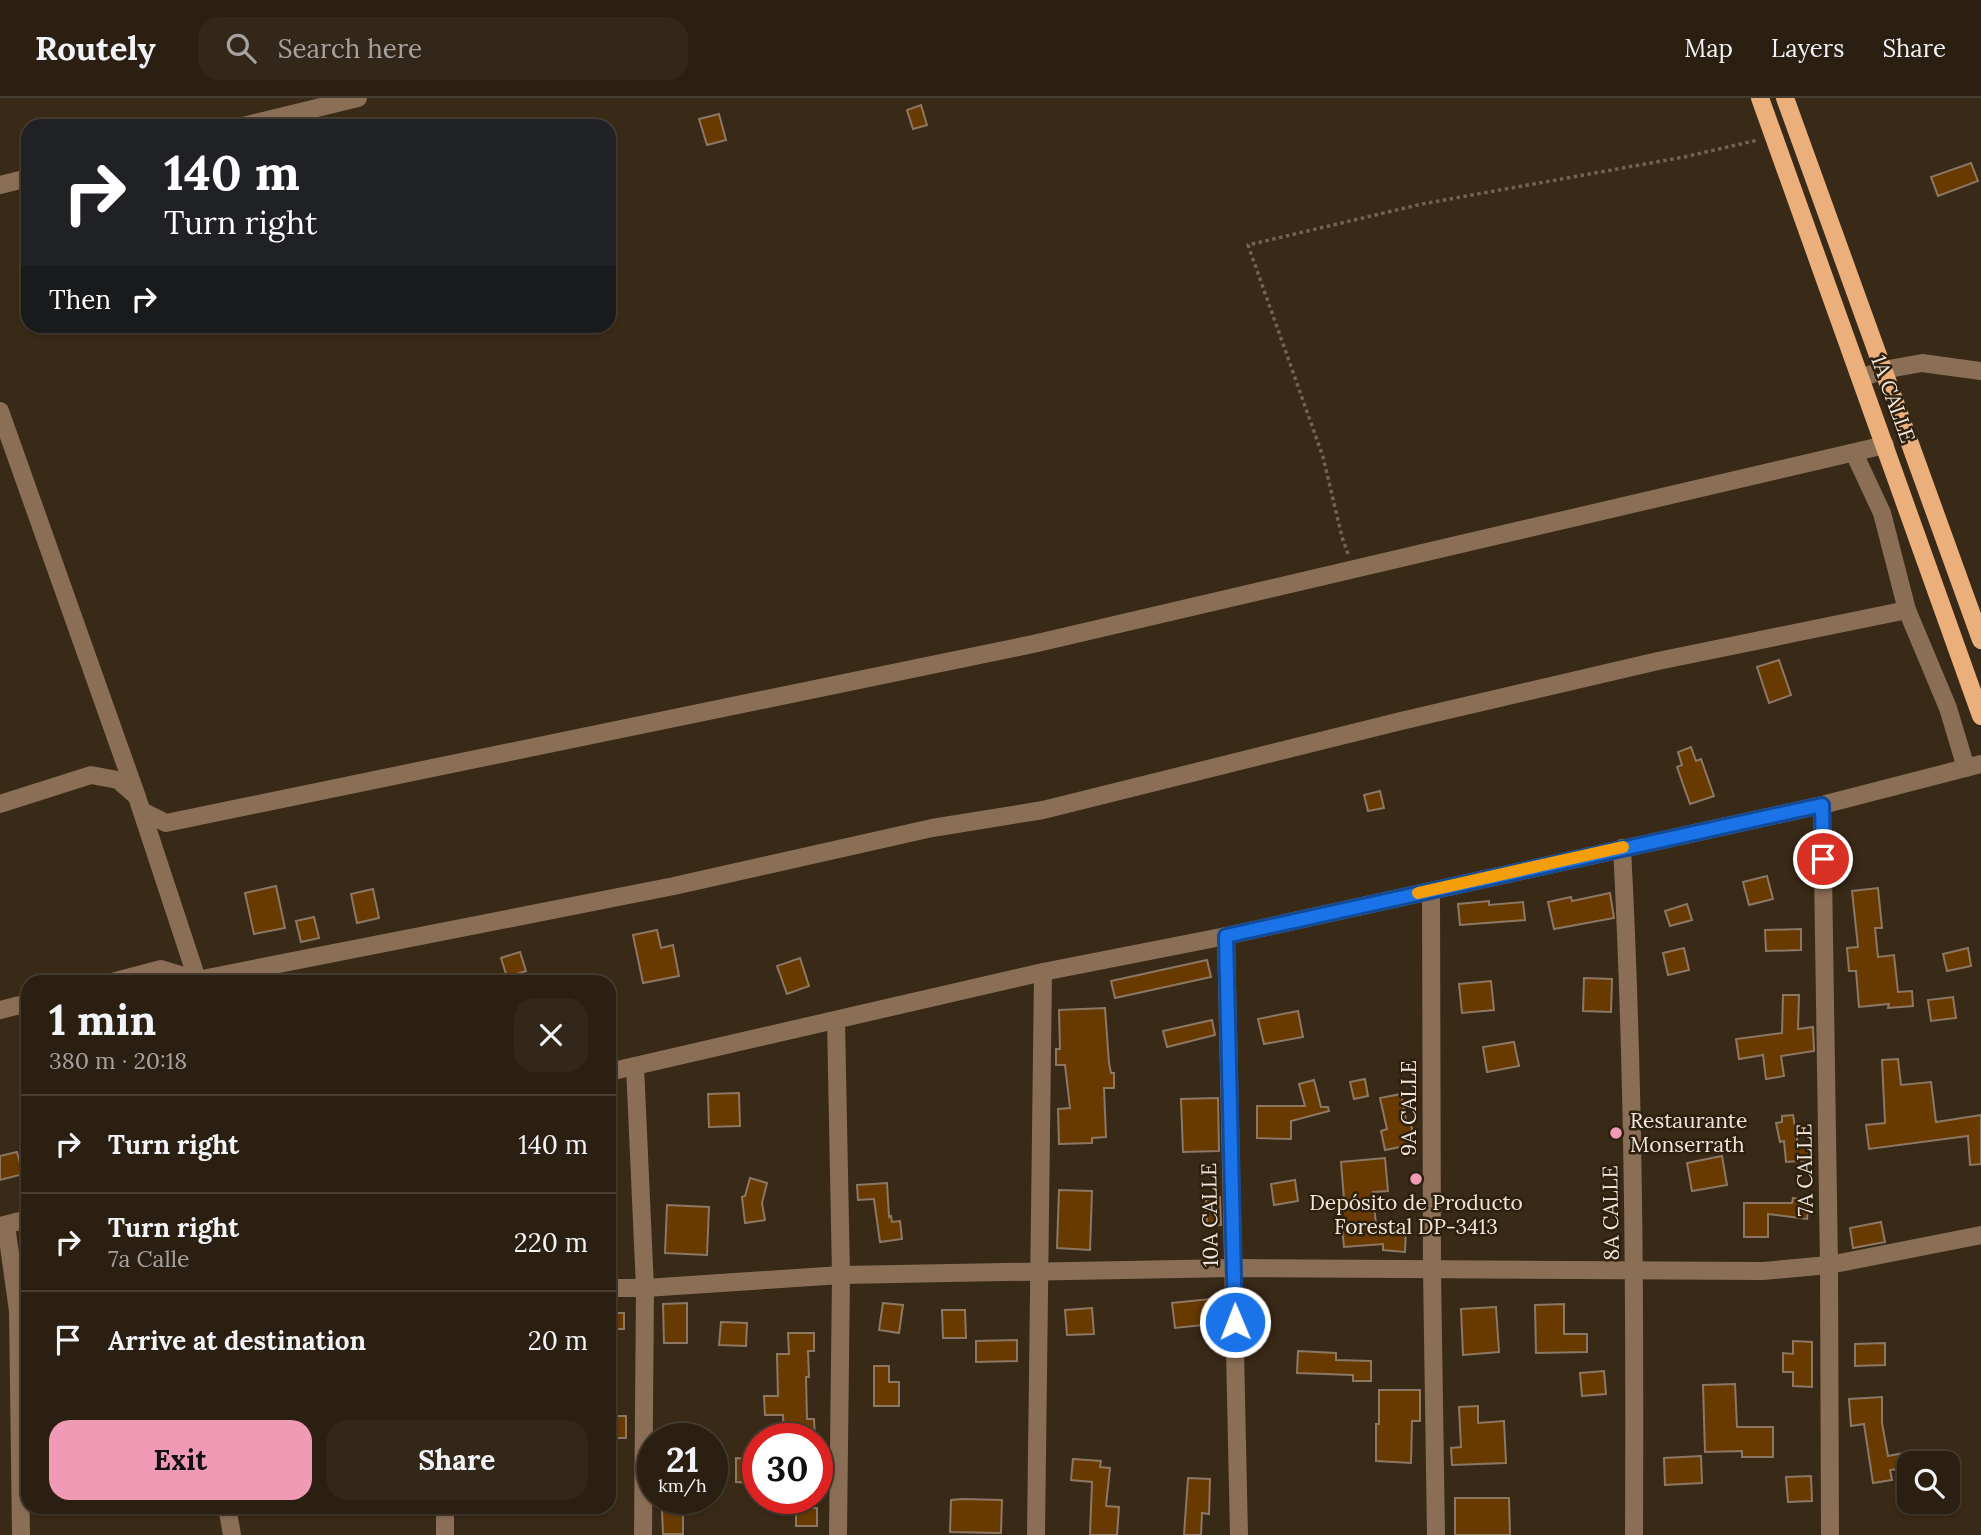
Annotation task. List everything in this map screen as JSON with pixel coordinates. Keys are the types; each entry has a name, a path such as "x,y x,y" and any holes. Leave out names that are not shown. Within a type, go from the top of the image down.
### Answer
{"main road":[{"name":"1A CALLE","path":"1760,98 1981,716"},
{"name":"1A CALLE","path":"1785,98 1981,640"}],"street":[{"path":"272,119 358,98"},
{"path":"0,185 21,180"},
{"path":"1861,378 1883,370 1922,363 1981,371"},
{"path":"0,411 139,804 196,975"},
{"path":"0,804 91,775 118,780 139,804 166,823 1033,644 1885,445"},
{"path":"616,1070 1043,972 1226,936 1822,805 1973,766 1907,610 1882,513 1854,453"},
{"path":"228,975 674,886 932,828 1043,810 1401,721 1658,661 1907,610"},
{"name":"7A CALLE","path":"1822,805 1830,1535"},
{"name":"8A CALLE","path":"1622,848 1630,996 1635,1269 1634,1535"},
{"name":"9A CALLE","path":"1431,891 1436,1535"},
{"name":"10A CALLE","path":"1226,936 1239,1535"},
{"path":"138,975 161,969 180,975"},
{"path":"1036,1535 1043,972"},
{"path":"0,1010 21,1005"},
{"path":"836,1020 841,1275 838,1535"},
{"path":"635,1066 645,1288 643,1535"},
{"path":"21,1221 3,1226 18,1311 21,1535"},
{"path":"616,1288 841,1275 1038,1274 1234,1268 1763,1271 1829,1265 1981,1235"},
{"path":"228,1514 232,1535"},
{"path":"445,1514 445,1535"}],"path":[{"path":"1354,569 1342,537 1323,457 1248,245 1422,204 1684,157 1774,137"}],"building":[{"path":"921,105 927,125 913,129 907,110"},
{"path":"719,114 726,140 707,145 699,119"},
{"path":"1971,163 1978,181 1938,196 1931,177"},
{"path":"1779,660 1791,695 1769,703 1757,667"},
{"path":"1691,747 1696,761 1701,759 1714,796 1690,804 1677,767 1682,765 1678,752"},
{"path":"1380,791 1384,808 1368,811 1364,795"},
{"path":"1767,876 1773,899 1749,905 1743,882"},
{"path":"276,886 285,928 254,934 245,893"},
{"path":"1878,888 1882,928 1875,928 1878,957 1894,955 1898,992 1912,991 1913,1006 1888,1008 1889,1004 1859,1007 1856,971 1849,971 1847,948 1858,947 1852,891"},
{"path":"373,889 379,918 357,923 351,894"},
{"path":"1610,893 1614,918 1554,929 1548,902 1571,897 1572,901"},
{"path":"1489,901 1489,905 1523,902 1525,920 1460,925 1458,904"},
{"path":"1687,904 1692,920 1670,926 1665,911"},
{"path":"314,917 319,938 301,942 296,921"},
{"path":"1801,929 1801,950 1766,951 1765,930"},
{"path":"657,930 661,948 673,945 679,976 643,983 633,935"},
{"path":"1684,948 1689,970 1668,975 1663,953"},
{"path":"1968,948 1971,966 1947,971 1943,954"},
{"path":"520,952 526,971 506,975 501,958"},
{"path":"800,958 809,986 787,994 777,966"},
{"path":"1207,960 1211,977 1115,998 1111,981"},
{"path":"1584,978 1612,979 1611,1012 1583,1011"},
{"path":"1491,981 1494,1010 1462,1013 1459,984"},
{"path":"1783,995 1799,995 1798,1029 1813,1027 1814,1051 1781,1056 1784,1076 1766,1079 1763,1055 1739,1059 1736,1039 1782,1033"},
{"path":"1953,997 1956,1018 1931,1021 1928,1000"},
{"path":"1105,1008 1109,1063 1111,1073 1114,1073 1114,1088 1104,1088 1106,1137 1092,1138 1092,1143 1059,1144 1058,1109 1070,1108 1065,1065 1056,1065 1056,1049 1060,1049 1059,1010"},
{"path":"1298,1011 1303,1037 1264,1044 1258,1019"},
{"path":"1212,1020 1215,1035 1167,1047 1163,1031"},
{"path":"1514,1042 1519,1066 1487,1072 1483,1047"},
{"path":"1898,1059 1901,1085 1931,1082 1936,1122 1981,1115 1981,1164 1970,1165 1968,1136 1869,1149 1866,1125 1885,1123 1882,1060"},
{"path":"1365,1079 1368,1096 1354,1099 1350,1082"},
{"path":"1314,1080 1321,1107 1328,1107 1329,1111 1291,1121 1291,1139 1257,1138 1257,1106 1305,1106 1299,1084"},
{"path":"739,1093 740,1126 709,1127 708,1094"},
{"path":"1401,1094 1407,1125 1411,1124 1415,1144 1385,1150 1381,1131 1387,1129 1380,1098"},
{"path":"1218,1098 1219,1151 1183,1152 1181,1099"},
{"path":"1793,1115 1798,1144 1810,1143 1811,1160 1786,1162 1784,1141 1780,1142 1776,1123 1782,1122 1782,1116"},
{"path":"17,1152 21,1175 0,1180 0,1156"},
{"path":"1722,1156 1727,1185 1692,1191 1687,1163"},
{"path":"1385,1158 1388,1191 1373,1192 1376,1225 1406,1228 1405,1252 1383,1250 1383,1244 1344,1247 1339,1199 1344,1199 1341,1162"},
{"path":"750,1178 767,1183 762,1203 765,1220 745,1223 742,1197 745,1196"},
{"path":"1295,1180 1298,1201 1274,1205 1271,1184"},
{"path":"887,1183 889,1217 891,1216 892,1222 900,1221 902,1239 880,1242 874,1199 858,1200 857,1185"},
{"path":"1059,1190 1092,1191 1090,1250 1057,1248"},
{"path":"1206,1197 1220,1197 1221,1225 1207,1226"},
{"path":"1793,1198 1809,1200 1807,1219 1768,1214 1768,1237 1744,1237 1744,1203 1792,1203"},
{"path":"667,1205 709,1207 707,1255 665,1253"},
{"path":"1881,1222 1885,1242 1853,1248 1850,1228"},
{"path":"1210,1299 1212,1324 1175,1328 1172,1303"},
{"path":"687,1303 687,1343 664,1343 663,1304"},
{"path":"883,1303 903,1305 899,1333 879,1330"},
{"path":"1564,1304 1564,1334 1587,1334 1587,1352 1536,1353 1535,1305"},
{"path":"1496,1307 1499,1352 1463,1355 1461,1309"},
{"path":"1092,1308 1094,1334 1067,1335 1065,1310"},
{"path":"942,1310 965,1310 966,1338 943,1338"},
{"path":"616,1313 624,1313 624,1329 616,1329"},
{"path":"721,1322 747,1323 746,1346 719,1345"},
{"path":"788,1333 814,1333 814,1351 808,1351 809,1377 806,1377 807,1419 814,1419 814,1423 783,1423 783,1415 765,1415 764,1396 778,1396 777,1354 789,1354"},
{"path":"1017,1340 1017,1361 976,1362 976,1341"},
{"path":"1793,1341 1812,1342 1812,1387 1793,1386 1793,1372 1783,1372 1783,1353 1793,1354"},
{"path":"1885,1343 1885,1365 1855,1366 1855,1344"},
{"path":"1298,1351 1336,1353 1336,1360 1371,1361 1371,1381 1353,1381 1353,1375 1297,1373"},
{"path":"874,1366 889,1366 889,1382 899,1382 899,1406 874,1406"},
{"path":"1604,1371 1606,1394 1582,1396 1580,1373"},
{"path":"1735,1384 1737,1427 1773,1427 1773,1457 1742,1457 1742,1451 1705,1452 1703,1385"},
{"path":"1379,1390 1420,1390 1420,1421 1412,1421 1411,1463 1376,1461"},
{"path":"1882,1397 1882,1423 1888,1456 1897,1454 1897,1469 1890,1470 1892,1480 1873,1483 1864,1424 1851,1426 1849,1399"},
{"path":"1478,1406 1478,1423 1504,1421 1506,1463 1452,1465 1451,1448 1461,1447 1459,1407"},
{"path":"616,1416 626,1416 626,1438 616,1438"},
{"path":"1701,1456 1702,1483 1665,1485 1664,1458"},
{"path":"736,1458 742,1458 742,1482 736,1482"},
{"path":"1073,1459 1101,1461 1100,1467 1110,1468 1106,1506 1119,1507 1117,1535 1090,1535 1092,1482 1071,1480"},
{"path":"1811,1476 1812,1501 1788,1502 1786,1477"},
{"path":"1188,1478 1210,1479 1209,1514 1202,1513 1201,1535 1184,1535"},
{"path":"1455,1498 1509,1498 1510,1535 1455,1535"},
{"path":"951,1500 1002,1500 1001,1533 950,1532"},
{"path":"662,1514 683,1514 683,1534 663,1534"},
{"path":"796,1514 817,1514 817,1526 796,1526"}],"slow traffic":[{"path":"1418,893 1623,847"}],"place":[{"name":"Restaurante Monserrath","path":"1616,1133"},
{"name":"Depósito de Producto Forestal DP-3413","path":"1416,1179"}],"route":[{"path":"1235,1322 1226,936 1822,805 1823,859"}]}
